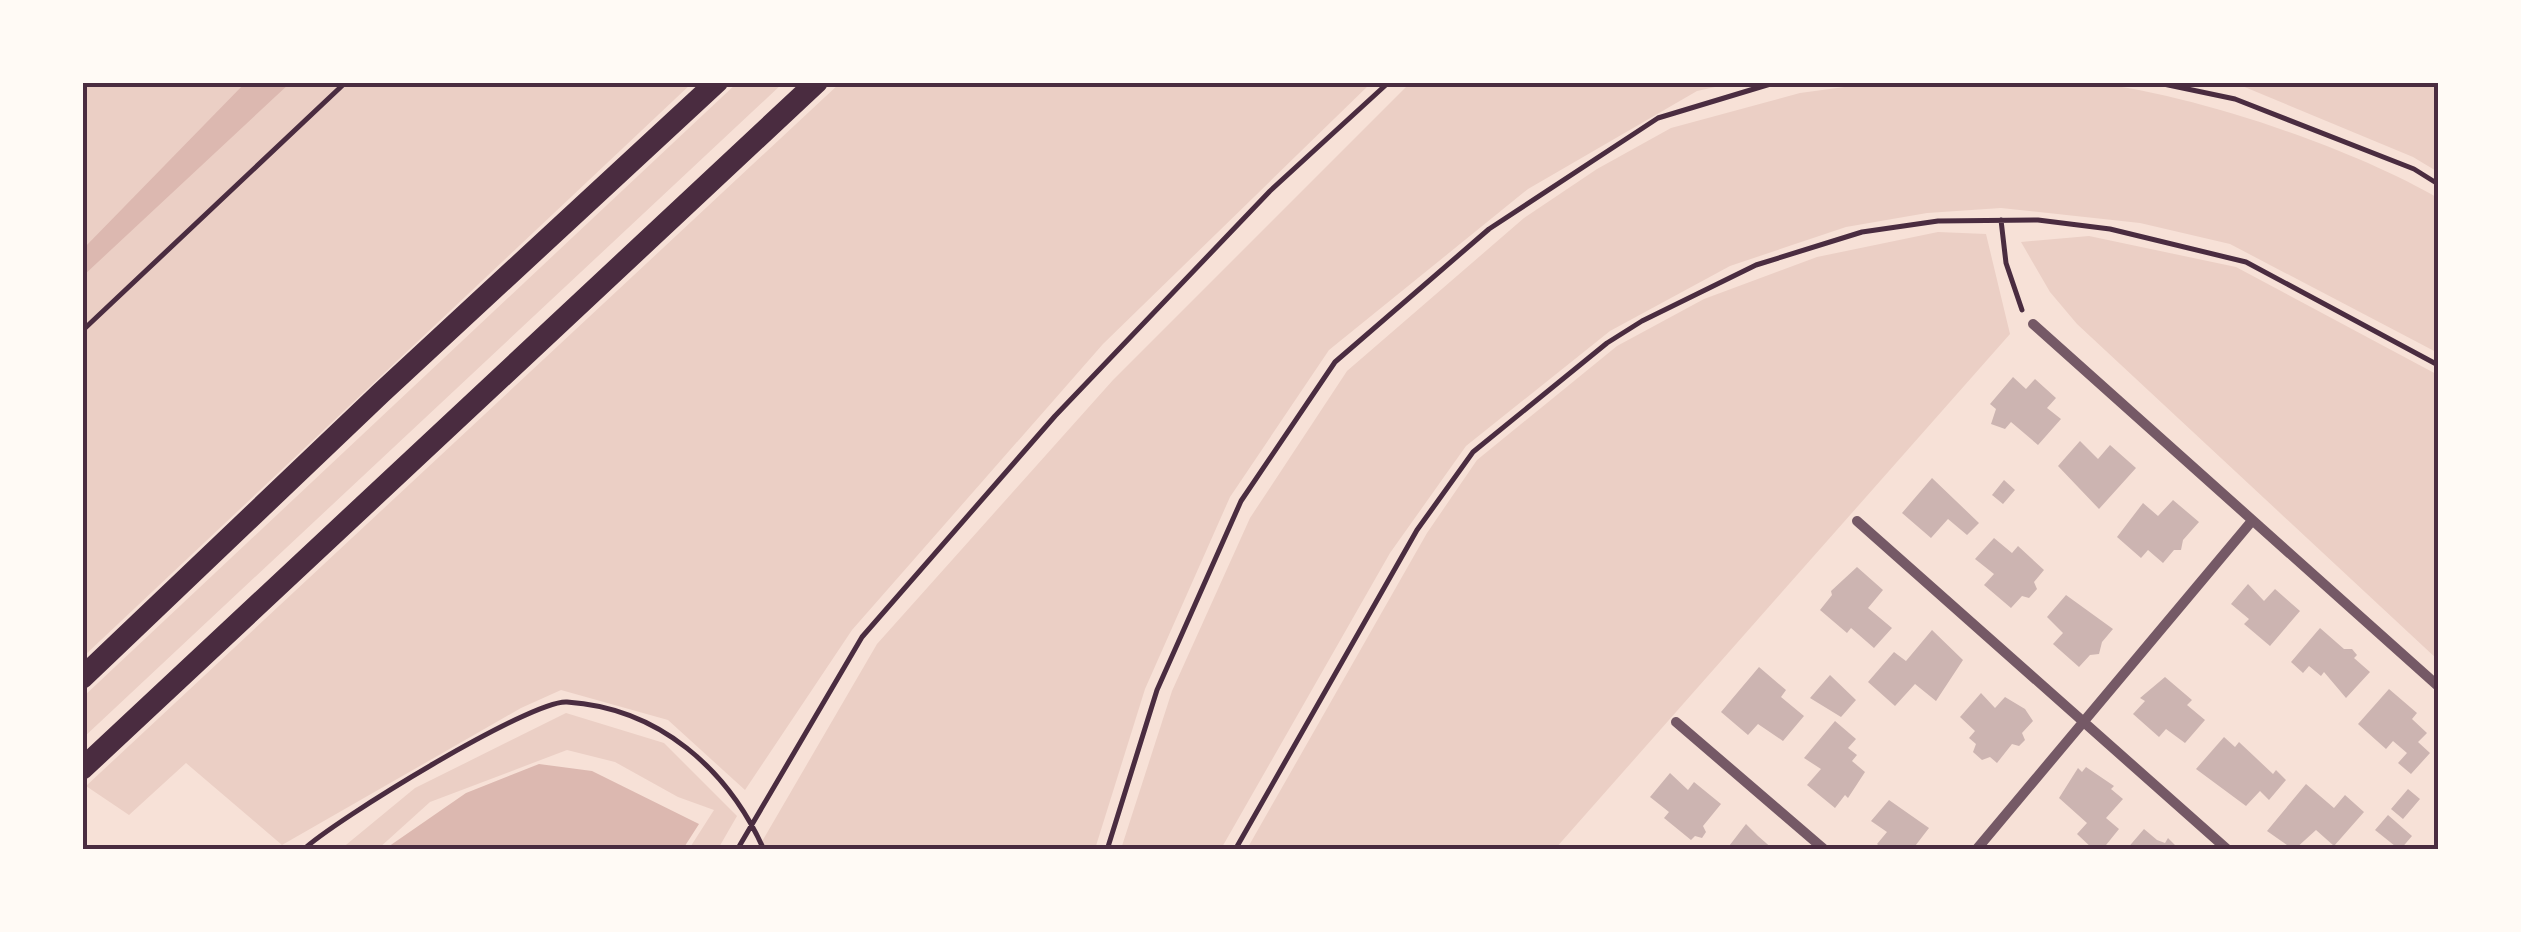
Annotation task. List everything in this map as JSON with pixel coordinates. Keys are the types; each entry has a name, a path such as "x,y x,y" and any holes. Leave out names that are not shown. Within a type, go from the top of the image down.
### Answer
{"highway":[{"path":"82,678 380,394 717,82"},
{"path":"82,770 817,82"}],"street":[{"path":"2034,324 2438,686"},
{"path":"1856,522 2228,850"},
{"path":"1976,850 2251,522"},
{"path":"1676,722 1825,850"}],"path":[{"path":"82,331 346,82"},
{"path":"738,850 862,637 1055,416 1270,191 1389,82"},
{"path":"1108,850 1158,690 1241,501 1335,362 1488,229 1658,118 1777,82"},
{"path":"2154,82 2235,99 2414,169 2438,184"},
{"path":"2001,220 2012,289 2034,324"},
{"path":"1235,850 1418,530 1473,452 1532,400 1642,321 1756,265 1862,232 1938,221 2038,220 2110,229 2246,262 2438,365"},
{"path":"302,850 364,804 530,714 564,701 621,715 672,737 716,770 752,824 764,850"}],"shaded area":[{"path":"2030,80 2123,87 2265,124 2402,179 2438,198 2438,353 2230,244 2140,223 2001,208 1927,213 1846,227 1730,266 1610,331 1466,446 1390,553 1221,849 1121,849 1172,691 1250,518 1347,371 1524,218 1597,169 1671,128 1800,93 1874,83"},
{"path":"246,82 290,83 83,276 83,249"},
{"path":"738,82 783,83 83,738 83,697"},
{"path":"82,83 692,83 83,657"},
{"path":"840,83 1371,83 1103,344 852,630 745,790 668,720 561,690 521,708 282,845 186,763 129,815 86,786"},
{"path":"1410,83 1733,83 1697,91 1528,189 1329,350 1230,497 1145,689 1095,849 757,850 877,644 1113,380"},
{"path":"2235,83 2438,83 2438,172 2413,157"},
{"path":"1938,232 1986,234 2010,334 1555,849 1247,849 1427,533 1477,460 1617,346 1704,299 1817,257"},
{"path":"2089,236 2236,267 2438,375 2438,660 2077,324 2050,292 2021,242"},
{"path":"566,713 664,743 737,816 718,849 689,849 714,810 678,797 615,762 567,750 430,802 378,849 341,849 415,788"},
{"path":"539,764 592,771 699,824 683,849 385,849 466,793"}],"building":[{"path":"2013,377 2026,389 2035,379 2056,398 2047,408 2061,419 2038,445 2011,422 2005,429 1991,424 1996,409 1990,404"},
{"path":"2080,441 2098,459 2110,445 2136,468 2099,509 2058,466"},
{"path":"1932,478 1979,523 1967,535 1948,519 1931,538 1902,513"},
{"path":"2004,480 2015,490 2003,504 1992,495"},
{"path":"2173,500 2199,522 2183,540 2181,550 2174,550 2163,563 2148,550 2141,558 2117,537 2143,503 2158,516"},
{"path":"1994,538 2012,553 2018,546 2044,570 2034,582 2037,589 2029,598 2022,596 2011,608 1984,585 1994,574 1975,559"},
{"path":"1857,567 1883,590 1868,608 1892,628 1874,648 1851,628 1847,633 1820,610 1831,591"},
{"path":"2248,584 2264,601 2275,589 2300,611 2270,646 2244,624 2249,619 2231,604"},
{"path":"2066,595 2113,629 2102,642 2099,654 2090,655 2079,667 2053,644 2063,633 2047,617"},
{"path":"2320,628 2344,649 2352,649 2357,655 2354,658 2370,672 2346,698 2324,672 2321,676 2309,666 2303,673 2291,662"},
{"path":"1932,630 1963,660 1936,701 1915,684 1895,706 1868,682 1894,652 1906,661"},
{"path":"1759,667 1786,690 1781,697 1804,716 1783,741 1758,724 1748,735 1721,712"},
{"path":"1830,675 1856,700 1841,717 1810,698"},
{"path":"2165,677 2192,700 2187,705 2205,720 2185,743 2166,729 2159,737 2133,714 2145,701 2140,698"},
{"path":"2389,689 2417,713 2412,719 2427,733 2418,742 2430,753 2411,774 2398,763 2407,753 2393,741 2386,749 2358,724"},
{"path":"1981,693 1995,708 2005,697 2025,709 2033,721 2022,733 2025,740 2019,746 2012,744 1997,763 1990,757 1982,760 1973,752 1976,744 1969,738 1975,731 1960,717"},
{"path":"1835,721 1856,739 1848,748 1857,755 1852,761 1865,772 1848,798 1845,795 1835,808 1807,785 1821,769 1804,758"},
{"path":"2224,737 2235,747 2239,742 2273,774 2276,770 2286,780 2269,800 2260,791 2246,806 2196,769"},
{"path":"2086,767 2114,786 2111,789 2123,799 2106,818 2119,829 2102,850 2094,850 2077,834 2087,823 2059,798 2078,768 2082,772"},
{"path":"1670,773 1688,790 1694,782 1721,804 1703,826 1706,832 1702,838 1695,836 1691,840 1664,818 1669,812 1650,797"},
{"path":"2306,784 2334,808 2345,795 2364,812 2334,846 2316,830 2294,850 2267,831"},
{"path":"2408,789 2420,799 2403,819 2391,809"},
{"path":"1889,800 1929,828 1912,850 1884,850 1877,844 1887,832 1871,821"},
{"path":"2388,815 2412,836 2400,850 2375,830"},
{"path":"1746,824 1758,836 1774,850 1726,850"},
{"path":"2144,829 2165,843 2168,838 2180,850 2126,850"}]}
